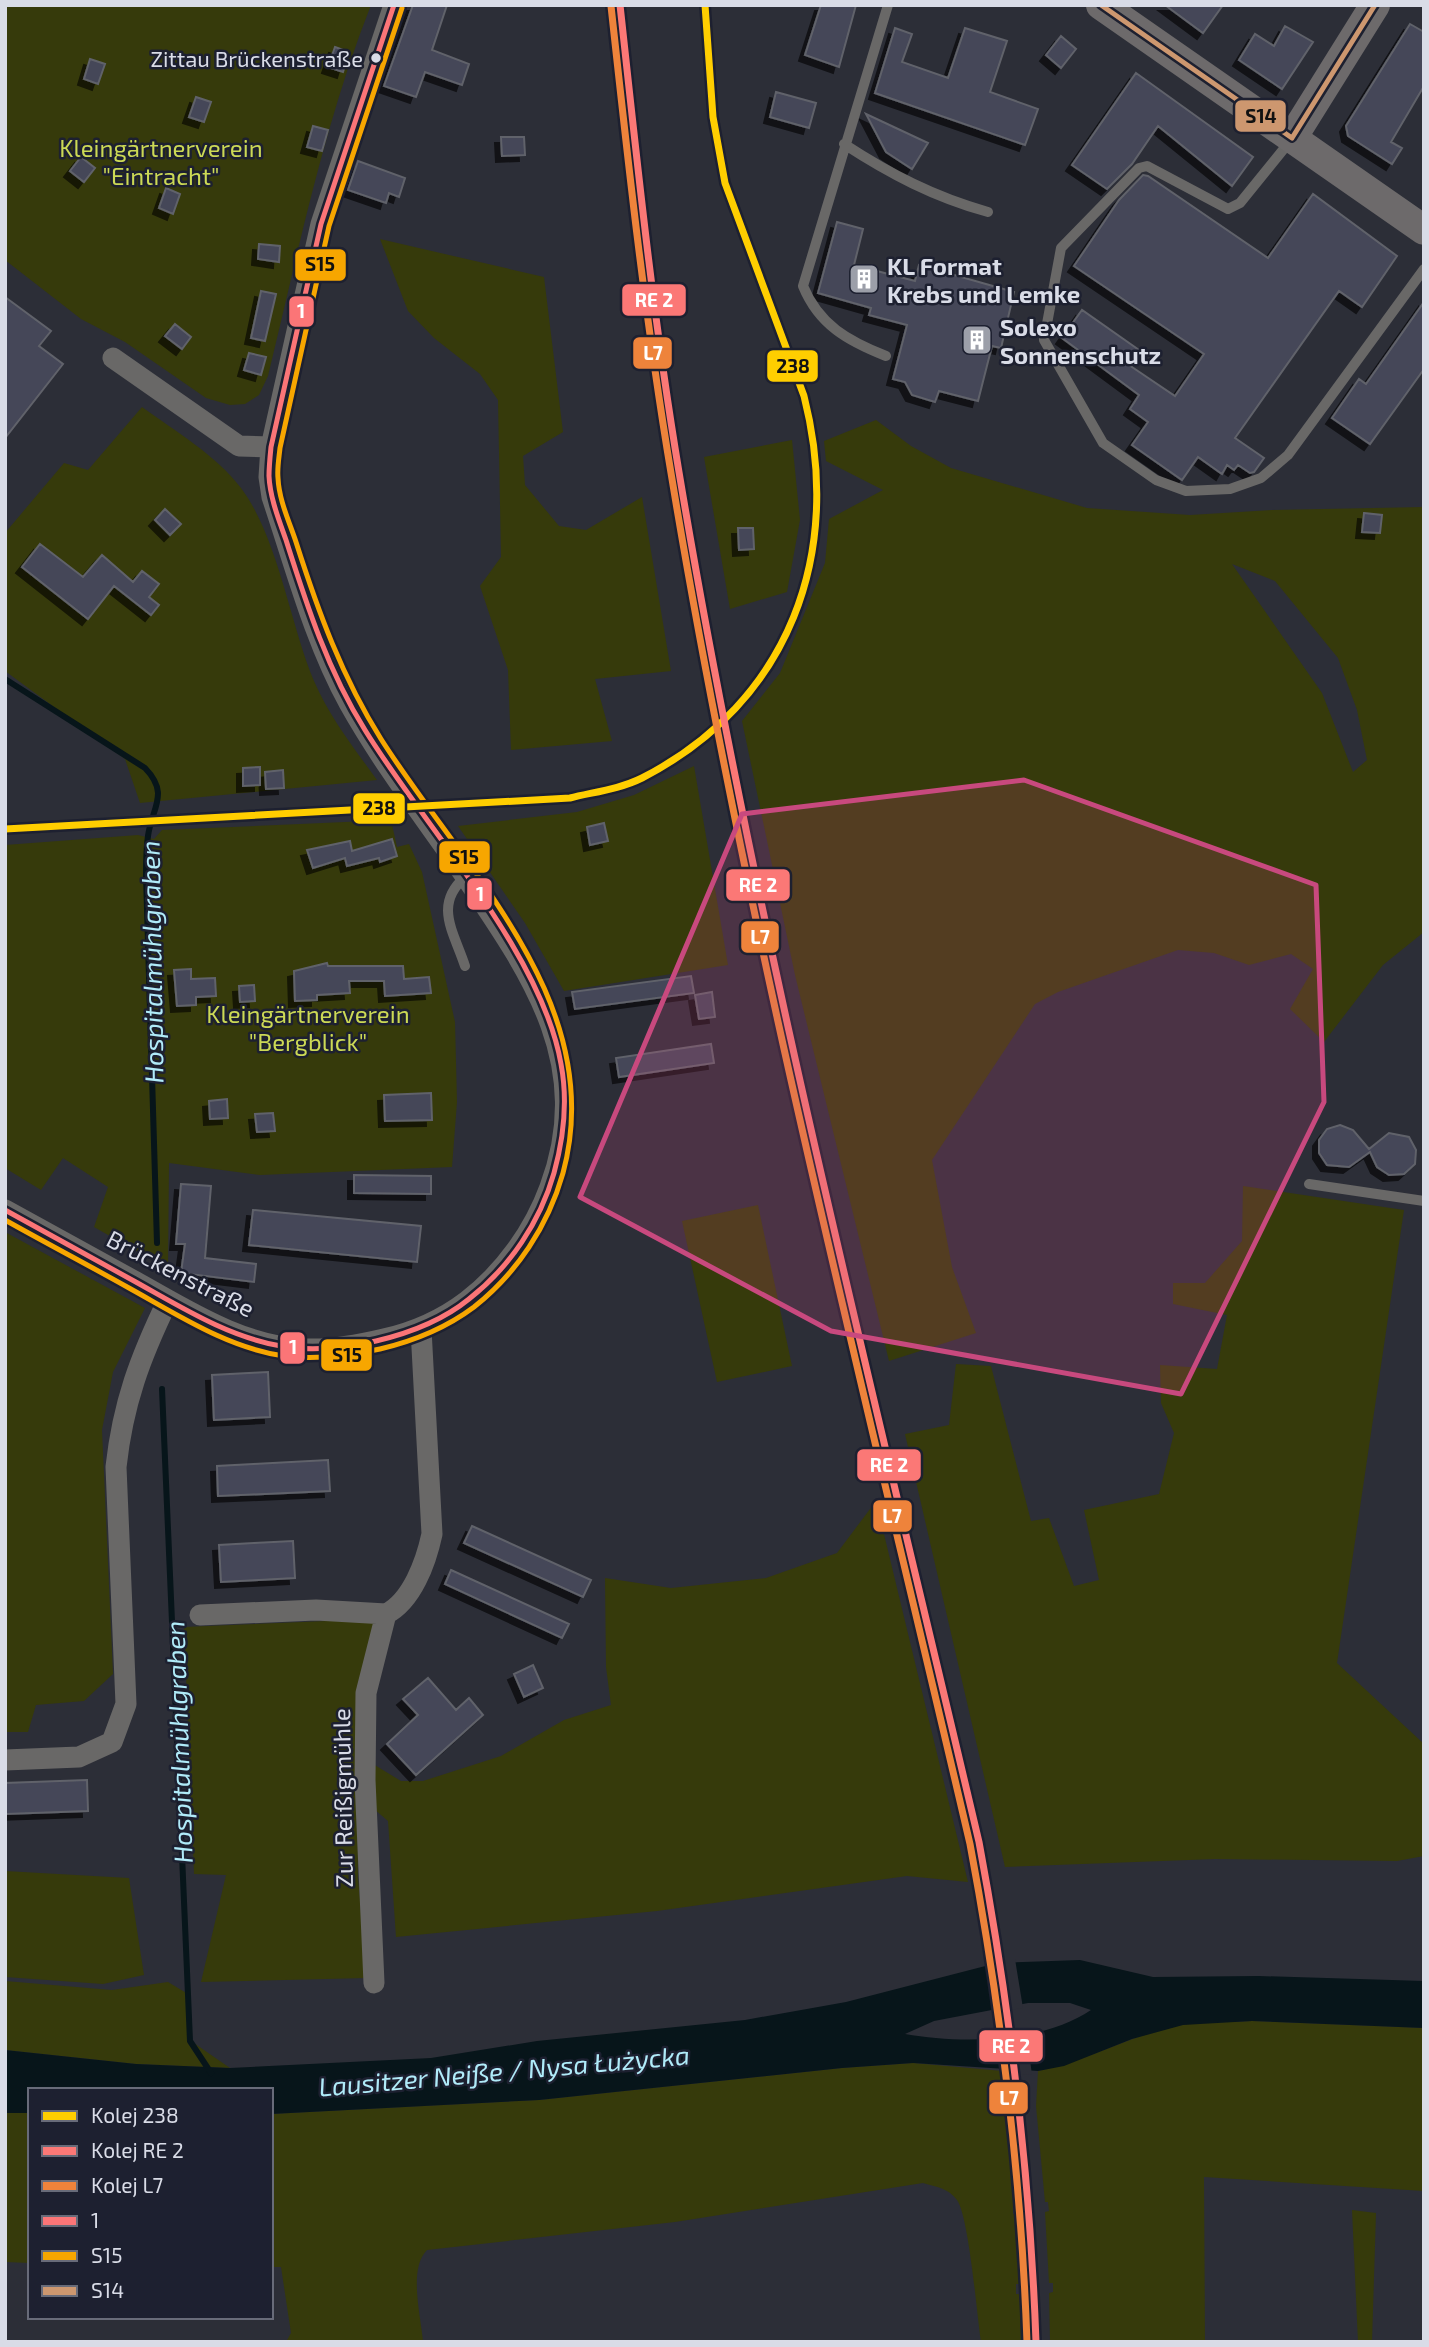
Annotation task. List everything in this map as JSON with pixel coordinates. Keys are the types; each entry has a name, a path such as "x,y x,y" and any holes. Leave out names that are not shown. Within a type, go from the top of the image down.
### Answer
{"main road":[{"path":"1101,5 1424,230"},
{"path":"1292,138 1375,5"}],"street":[{"name":"Brückenstraße","path":"5,1210 168,1300 234,1332 304,1349 366,1343 421,1329 463,1304 502,1267 541,1208 556,1170 566,1115 562,1060 539,990 466,877 365,730 330,663 272,496 269,477 271,447 321,224 394,5"},
{"path":"113,358 239,446 271,447"},
{"path":"5,1760 79,1757 112,1742 126,1704 116,1467 133,1378 168,1300"},
{"path":"200,1615 316,1610 386,1614 400,1607 428,1556 432,1534 421,1329"},
{"name":"Zur Reißigmühle","path":"374,1983 365,1780 366,1693 386,1614"}],"lane":[{"path":"886,356 840,334 811,307 803,286 888,5"},
{"path":"1292,138 1240,203 1228,209 1147,166 1139,168 1061,248 1044,340 1103,443 1156,480 1186,491 1230,489 1261,478 1288,455 1312,426 1424,269"},
{"path":"844,144 892,175 947,201 988,212"},
{"path":"466,877 449,893 446,911 466,966"},
{"path":"1309,1184 1424,1202"}],"highlighted area":[{"path":"1024,780 1316,885 1324,1102 1181,1394 831,1331 580,1197 742,814"}],"green space":[{"name":"Kleingärtnerverein \"Eintracht\"","path":"5,5 371,5 354,50 326,142 268,376 259,395 245,404 230,405 206,398 125,342 81,319 5,260"},
{"path":"380,239 544,277 563,432 523,456 525,485 559,526 586,530 642,497 671,671 595,679 612,741 511,750 508,670 480,586 501,557 498,400 480,374 434,338 408,311"},
{"path":"142,407 220,465 241,488 254,508 274,556 305,658 320,695 377,780 140,803 125,759 5,671 5,533 64,463 88,470"},
{"path":"876,420 911,446 951,468 1087,508 1190,515 1272,510 1424,507 1424,932 1383,965 1324,1042 1290,1009 1313,969 1291,954 1249,965 1214,953 1178,950 1058,992 1035,1004 932,1160 952,1267 976,1333 889,1361 795,975 742,721 780,673 825,563 829,519 883,490 826,461 824,441","holes":["1232,564 1275,581 1338,658 1357,710 1367,760 1353,772 1322,693"]},
{"path":"792,440 800,520 787,592 730,609 704,457"},
{"path":"694,766 728,965 564,991 525,923 458,826 577,812 634,795"},
{"name":"Kleingärtnerverein \"Bergblick\"","path":"391,820 397,847 409,844 422,872 455,1022 457,1102 452,1167 260,1175 169,1163 168,1269 94,1227 108,1187 63,1158 41,1190 5,1168 5,845 138,835 154,839 162,830"},
{"path":"1243,1186 1404,1210 1337,1663 1424,1744 1424,1856 1397,1861 1215,1859 1005,1867 905,1434 949,1425 956,1364 991,1366 1031,1521 1049,1518 1074,1586 1099,1580 1084,1510 1159,1494 1174,1433 1161,1403 1160,1365 1217,1369 1227,1315 1173,1304 1173,1283 1205,1283 1242,1241"},
{"path":"758,1205 792,1366 717,1382 682,1221"},
{"path":"5,1232 145,1308 113,1372 102,1430 113,1674 84,1701 36,1705 28,1732 5,1732"},
{"path":"876,1501 968,1882 907,1876 657,1911 396,1937 388,1821 374,1809 373,1764 401,1781 423,1781 501,1756 564,1720 611,1705 606,1667 605,1578 671,1588 766,1578 837,1553"},
{"path":"375,1619 357,1688 358,1878 367,1978 201,1982 226,1875 194,1874 184,1627"},
{"path":"5,1871 129,1878 144,1975 103,1984 5,1977"},
{"path":"5,1981 112,1990 168,1982 188,1994 191,2041 230,2068 136,2064 5,2050"},
{"path":"1252,2021 1424,2028 1424,2191 1204,2177 1205,2342 1050,2342 1049,2293 1053,2292 1053,2283 1049,2283 1045,2212 1049,2211 1048,2202 1045,2202 1036,2106 1038,2071 1075,2061 1164,2029 1199,2023"},
{"path":"913,2063 1003,2071 1017,2204 1013,2205 1013,2214 1018,2214 1021,2284 1016,2284 1016,2294 1021,2294 1022,2342 981,2342 969,2246 961,2210 950,2193 923,2183 675,2222 427,2250 421,2258 417,2281 423,2342 286,2342 291,2333 281,2267 273,2267 273,2114 539,2100"},
{"path":"5,2113 28,2113 28,2263 5,2262"},
{"path":"1352,2210 1376,2213 1372,2342 1358,2342"}],"water":[{"name":"Lausitzer Neiße / Nysa Łużycka","path":"1080,1960 1153,1977 1259,1976 1424,1981 1424,2028 1252,2021 1183,2025 1132,2039 1064,2066 1038,2071 913,2063 539,2100 273,2114 273,2088 28,2088 28,2113 5,2113 5,2050 136,2064 230,2068 431,2058 537,2041 745,2020 846,2002 997,1963","holes":["1028,2003 1070,2003 1091,2010 1071,2021 1026,2035 976,2040 905,2034 934,2021"]}],"pier":[{"path":"1015,1959 1023,2008 995,2012 988,1962"},
{"path":"1026,2029 1032,2075 1004,2074 999,2034"}],"building":[{"path":"413,5 447,5 432,50 469,64 462,85 425,72 416,97 384,86"},
{"path":"821,5 856,5 839,67 805,55"},
{"path":"1165,5 1223,5 1203,33"},
{"path":"1410,24 1424,32 1424,86 1391,142 1402,148 1392,164 1348,136 1346,126"},
{"path":"1285,26 1313,42 1282,89 1239,60 1255,34 1274,46"},
{"path":"895,28 912,34 902,62 948,78 965,28 1007,41 990,92 1038,109 1025,145 875,93"},
{"path":"1061,36 1076,49 1061,68 1046,55"},
{"path":"335,47 349,52 343,72 328,67"},
{"path":"90,59 105,64 98,84 84,79"},
{"path":"1136,73 1253,157 1232,186 1158,126 1132,164 1107,189 1072,165"},
{"path":"776,92 816,103 809,128 770,117"},
{"path":"196,97 211,102 204,122 189,117"},
{"path":"866,114 928,143 912,169 886,152"},
{"path":"313,126 328,130 322,151 307,147"},
{"path":"501,137 524,137 525,155 502,156"},
{"path":"81,157 95,168 84,182 70,171"},
{"path":"358,161 405,178 399,197 389,193 386,203 348,190"},
{"path":"1143,175 1268,258 1313,194 1397,256 1362,307 1339,291 1235,438 1264,458 1254,472 1250,473 1238,465 1234,470 1227,465 1222,474 1198,457 1182,480 1132,445 1148,422 1130,409 1139,395 1062,338 1082,310 1139,350 1129,365 1175,396 1204,354 1074,266 1119,200"},
{"path":"166,188 180,194 173,214 159,208"},
{"path":"837,222 863,229 854,265 915,281 919,265 1014,292 1001,348 992,346 978,401 939,391 935,402 912,395 905,382 893,379 907,325 869,315 871,308 818,293"},
{"path":"259,244 280,246 279,262 258,259"},
{"path":"261,291 276,294 265,341 251,338"},
{"path":"5,297 51,331 39,346 63,364 5,438"},
{"path":"1424,302 1424,369 1370,444 1332,418 1359,379 1366,384"},
{"path":"175,324 191,337 182,349 165,336"},
{"path":"249,353 266,357 261,375 244,370"},
{"path":"165,509 181,524 170,535 155,520"},
{"path":"1364,513 1382,515 1380,533 1362,532"},
{"path":"738,528 753,528 754,549 739,550"},
{"path":"40,544 83,577 102,555 133,582 142,571 159,584 149,597 159,605 151,615 114,586 88,619 22,567"},
{"path":"260,767 260,785 243,786 243,768"},
{"path":"283,770 284,788 266,789 265,772"},
{"path":"604,823 608,841 590,845 587,827"},
{"path":"392,839 397,856 380,862 379,858 347,866 345,858 313,868 307,850 350,841 352,851"},
{"path":"327,963 328,966 403,966 404,979 429,977 431,993 385,996 384,981 349,981 350,993 317,995 317,1000 295,1001 294,971"},
{"path":"191,969 191,979 215,978 216,996 196,997 196,1005 177,1006 174,970"},
{"path":"691,976 694,993 575,1009 572,992"},
{"path":"254,985 255,1001 240,1002 239,986"},
{"path":"712,992 715,1017 699,1019 695,995"},
{"path":"711,1044 714,1063 619,1077 616,1058"},
{"path":"431,1093 432,1120 385,1121 384,1095"},
{"path":"227,1099 228,1118 210,1119 209,1101"},
{"path":"273,1113 275,1131 257,1132 255,1114"},
{"path":"1340,1125 1353,1130 1369,1149 1389,1133 1409,1137 1416,1150 1415,1164 1404,1174 1389,1175 1377,1167 1370,1152 1349,1167 1327,1165 1319,1153 1319,1140 1327,1129"},
{"path":"354,1175 431,1176 431,1194 354,1193"},
{"path":"181,1184 211,1186 205,1258 256,1264 254,1282 181,1273 185,1244 176,1244"},
{"path":"253,1210 421,1226 417,1262 249,1245"},
{"path":"268,1372 270,1417 214,1420 212,1375"},
{"path":"328,1460 330,1491 218,1496 217,1466"},
{"path":"472,1526 591,1580 583,1597 464,1543"},
{"path":"293,1541 295,1578 221,1582 219,1545"},
{"path":"451,1570 569,1624 562,1638 445,1584"},
{"path":"533,1665 543,1688 524,1697 514,1674"},
{"path":"428,1678 456,1710 469,1698 483,1715 416,1775 387,1744 418,1715 403,1699"},
{"path":"87,1780 88,1811 5,1814 5,1783"}],"waterway":[{"name":"Hospitalmühlgraben","path":"5,679 145,768 157,786 157,801 147,841 146,876 157,1243"},
{"name":"Hospitalmühlgraben","path":"162,1389 190,2041 211,2073"}],"rail line":[{"name":"238","path":"5,829 570,798 616,788 642,778 693,746 735,708 769,665 794,617 809,566 816,511 815,454 804,396 725,183 713,117 705,5"},
{"name":"L7","path":"611,6 653,357 701,646 809,1161 970,1844 1008,2092 1020,2217 1027,2342"}],"transit line":[{"name":"1","path":"5,1210 187,1311 242,1336 281,1346 329,1348 353,1346 413,1330 448,1314 469,1299 498,1273 522,1242 541,1209 554,1173 562,1132 564,1092 561,1064 550,1022 531,978 506,935 365,730 340,685 310,614 275,509 270,484 271,447 321,224 394,5"},
{"path":"620,5 661,356 679,472 743,817 857,1330 979,1842 1017,2091 1029,2216 1036,2342"},
{"name":"S14","path":"1101,5 1292,138 1375,5"},
{"name":"S15","path":"5,1220 223,1338 263,1352 284,1356 320,1357 356,1354 393,1346 429,1333 463,1315 490,1294 517,1264 540,1230 557,1193 563,1173 572,1111 566,1052 548,996 520,942 487,889 381,739 354,692 322,618 279,486 280,448 329,226 402,8"}],"place":[{"name":"Zittau Brückenstraße","path":"376,58"},
{"name":"KL Format Krebs und Lemke","path":"864,279"},
{"name":"Solexo Sonnenschutz","path":"977,340"}]}
